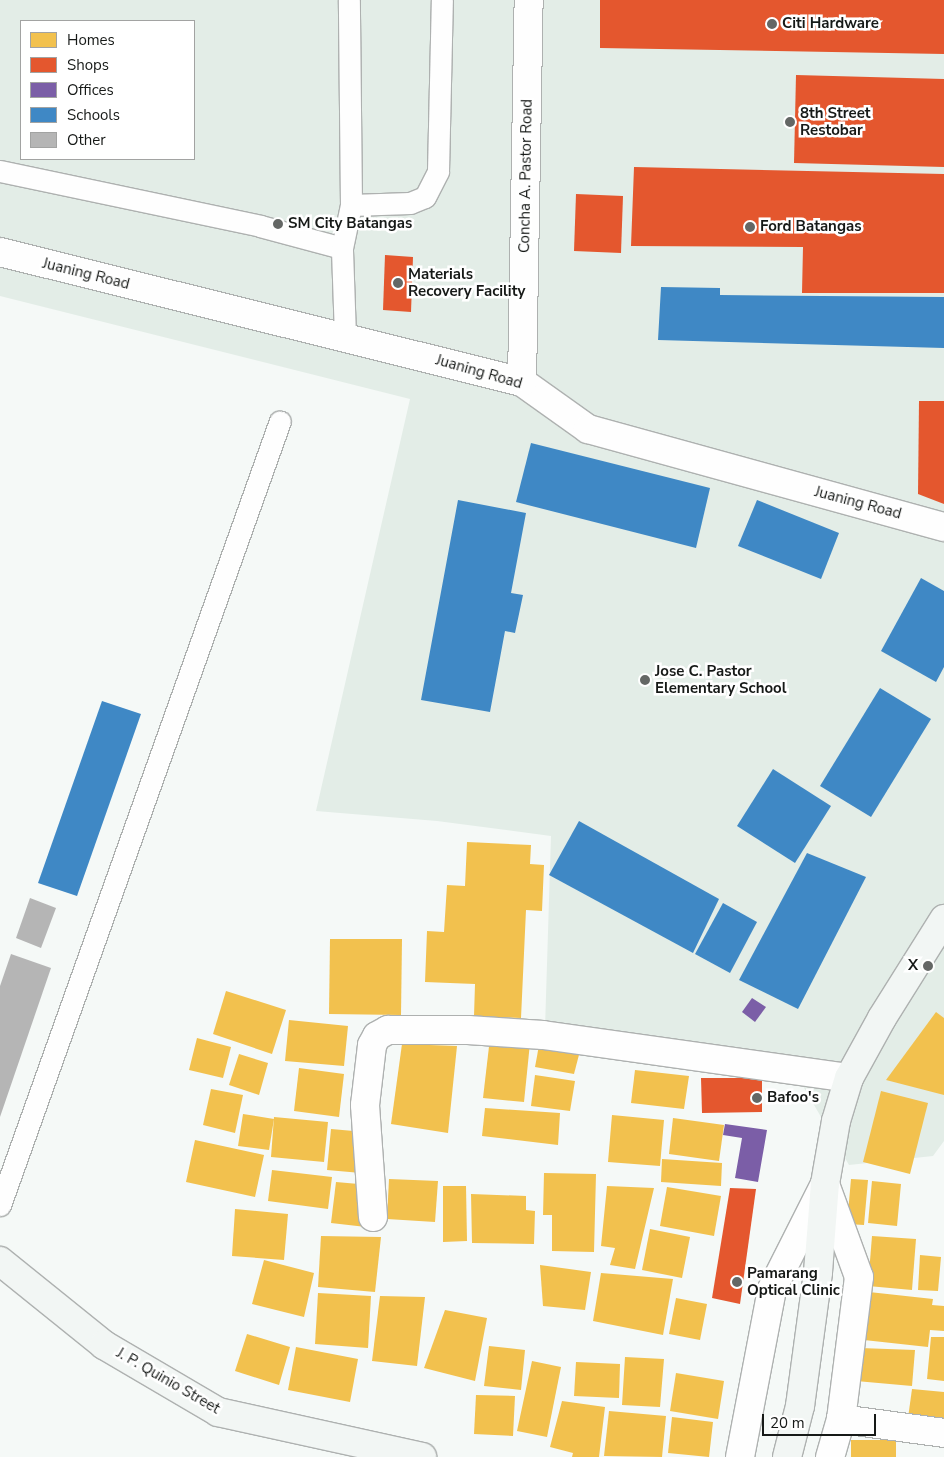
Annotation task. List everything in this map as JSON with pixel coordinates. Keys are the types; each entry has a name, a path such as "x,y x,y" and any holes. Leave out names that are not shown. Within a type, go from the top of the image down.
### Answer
{"main road":[{"path":"787,1457 800,1406 818,1272 825,1184 836,1121 849,1078 882,1018 944,919"},
{"name":"J. P. Quinio Street","path":"0,1261 104,1345 218,1412 422,1457"}],"street":[{"name":"Concha A. Pastor Road","path":"522,382 529,0"},
{"name":"Juaning Road","path":"0,252 345,336 522,382 588,429 944,527"},
{"path":"373,1217 365,1105 372,1045 377,1036 388,1030 468,1030 543,1035 849,1078"},
{"path":"825,1184 859,1277 841,1420 830,1457"},
{"path":"740,1457 772,1289 825,1184"},
{"path":"841,1420 944,1433"}],"lane":[{"path":"345,336 342,248 350,205 349,0"},
{"path":"350,205 410,202 425,197 438,171 442,0"},
{"path":"0,171 260,226 342,248"},
{"path":"0,1205 280,421"}],"shaded area":[{"path":"0,0 944,0 944,1141 933,1156 849,1165 789,1062 545,1028 551,836 437,821 316,811 410,399 0,296"}],"building: Homes":[{"path":"467,842 531,845 530,864 544,865 542,911 526,910 521,1018 474,1016 475,984 425,982 427,931 444,932 447,885 465,886"},
{"path":"330,939 402,939 401,1015 329,1014"},
{"path":"226,991 286,1010 272,1054 213,1034"},
{"path":"936,1012 944,1018 944,1095 886,1080"},
{"path":"289,1020 348,1026 344,1066 285,1061"},
{"path":"197,1038 231,1047 223,1078 189,1070"},
{"path":"490,1038 530,1043 524,1102 483,1098"},
{"path":"540,1040 581,1047 574,1074 535,1067"},
{"path":"402,1044 457,1046 448,1133 391,1124"},
{"path":"239,1054 268,1063 259,1095 229,1085"},
{"path":"299,1068 344,1074 339,1117 294,1111"},
{"path":"635,1070 689,1076 684,1109 631,1103"},
{"path":"535,1075 575,1081 570,1111 531,1106"},
{"path":"211,1089 243,1095 235,1133 203,1125"},
{"path":"881,1091 928,1103 910,1174 863,1162"},
{"path":"485,1108 560,1113 558,1145 482,1136"},
{"path":"243,1114 274,1119 269,1150 238,1146"},
{"path":"612,1115 664,1120 660,1166 608,1162"},
{"path":"274,1117 328,1122 324,1162 271,1157"},
{"path":"673,1118 724,1125 719,1161 669,1154"},
{"path":"331,1129 365,1132 361,1173 327,1170"},
{"path":"195,1140 264,1155 255,1197 186,1182"},
{"path":"662,1159 722,1163 721,1186 661,1182"},
{"path":"272,1170 332,1177 328,1209 268,1201"},
{"path":"544,1173 596,1174 594,1252 552,1251 552,1215 543,1215"},
{"path":"389,1179 438,1181 435,1222 387,1219"},
{"path":"851,1179 868,1180 864,1225 847,1224"},
{"path":"872,1181 901,1184 897,1226 868,1223"},
{"path":"336,1182 370,1185 366,1227 331,1223"},
{"path":"443,1186 466,1186 467,1241 443,1242"},
{"path":"607,1186 654,1188 635,1269 610,1265 615,1248 601,1246"},
{"path":"667,1187 721,1196 714,1236 660,1226"},
{"path":"471,1194 526,1196 526,1210 535,1211 534,1244 472,1243"},
{"path":"235,1209 288,1214 284,1260 232,1256"},
{"path":"650,1229 690,1237 682,1278 642,1270"},
{"path":"321,1236 381,1237 375,1292 318,1287"},
{"path":"872,1236 916,1239 912,1290 868,1286"},
{"path":"920,1255 941,1257 938,1291 918,1290"},
{"path":"264,1260 314,1273 304,1317 252,1304"},
{"path":"540,1265 591,1272 585,1310 543,1306"},
{"path":"601,1273 673,1279 663,1335 593,1321"},
{"path":"869,1292 933,1299 932,1305 944,1306 944,1331 930,1330 928,1347 864,1340"},
{"path":"318,1293 371,1296 368,1348 315,1344"},
{"path":"380,1296 425,1297 417,1366 372,1361"},
{"path":"676,1298 707,1304 700,1340 669,1334"},
{"path":"445,1310 487,1318 475,1381 424,1368"},
{"path":"247,1334 290,1347 279,1385 235,1371"},
{"path":"931,1337 944,1337 944,1381 927,1379"},
{"path":"489,1346 525,1350 521,1390 484,1386"},
{"path":"296,1347 358,1359 350,1402 288,1390"},
{"path":"860,1348 915,1350 912,1386 856,1381"},
{"path":"625,1357 664,1359 660,1407 622,1405"},
{"path":"532,1361 561,1367 547,1437 517,1431"},
{"path":"576,1362 620,1364 619,1398 574,1396"},
{"path":"676,1373 724,1381 718,1419 670,1411"},
{"path":"912,1389 944,1392 944,1421 908,1418"},
{"path":"476,1395 515,1396 513,1436 474,1434"},
{"path":"562,1401 605,1407 599,1457 572,1457 573,1453 550,1447"},
{"path":"609,1411 666,1416 662,1457 604,1456"},
{"path":"672,1417 713,1422 709,1457 668,1453"},
{"path":"851,1440 896,1440 896,1457 851,1457"}],"building: Shops":[{"name":"Citi Hardware","path":"600,0 944,0 944,54 600,48"},
{"path":"796,75 944,79 944,167 794,163"},
{"name":"Ford Batangas","path":"634,167 944,174 944,293 802,293 803,247 631,246"},
{"path":"576,194 623,196 621,253 574,251"},
{"name":"Materials Recovery Facility","path":"385,255 413,257 411,312 383,310"},
{"path":"919,401 944,401 944,504 918,494"},
{"path":"701,1078 762,1078 762,1112 702,1113"},
{"path":"730,1188 756,1189 740,1304 712,1298"}],"building: Offices":[{"path":"752,998 766,1007 755,1022 742,1012"},
{"path":"725,1124 767,1130 758,1182 735,1178 742,1138 723,1135"}],"building: Schools":[{"path":"661,287 720,288 720,295 944,297 944,348 658,340"},
{"path":"531,443 710,488 696,548 516,502"},
{"path":"458,500 526,513 511,593 523,595 515,633 505,631 490,712 421,700"},
{"path":"757,500 839,533 821,579 738,546"},
{"path":"921,578 944,591 944,667 936,682 881,651"},
{"path":"880,688 931,719 871,817 820,786"},
{"path":"102,701 141,714 77,896 38,883"},
{"path":"773,769 831,806 795,863 737,826"},
{"path":"579,821 719,899 693,953 549,875"},
{"path":"807,853 866,877 798,1009 739,980"},
{"path":"723,903 757,922 730,973 695,954"}],"building: Other":[{"path":"30,898 56,908 41,948 16,938"},
{"path":"11,954 51,968 0,1117 0,986"}],"place":[{"name":"Citi Hardware","path":"772,24"},
{"name":"8th Street Restobar","path":"790,122"},
{"name":"SM City Batangas","path":"278,224"},
{"name":"Ford Batangas","path":"750,227"},
{"name":"Materials Recovery Facility","path":"398,283"},
{"name":"Jose C. Pastor Elementary School","path":"645,680"},
{"name":"X","path":"928,966"},
{"name":"Bafoo's","path":"757,1098"},
{"name":"Pamarang Optical Clinic","path":"737,1282"}]}
